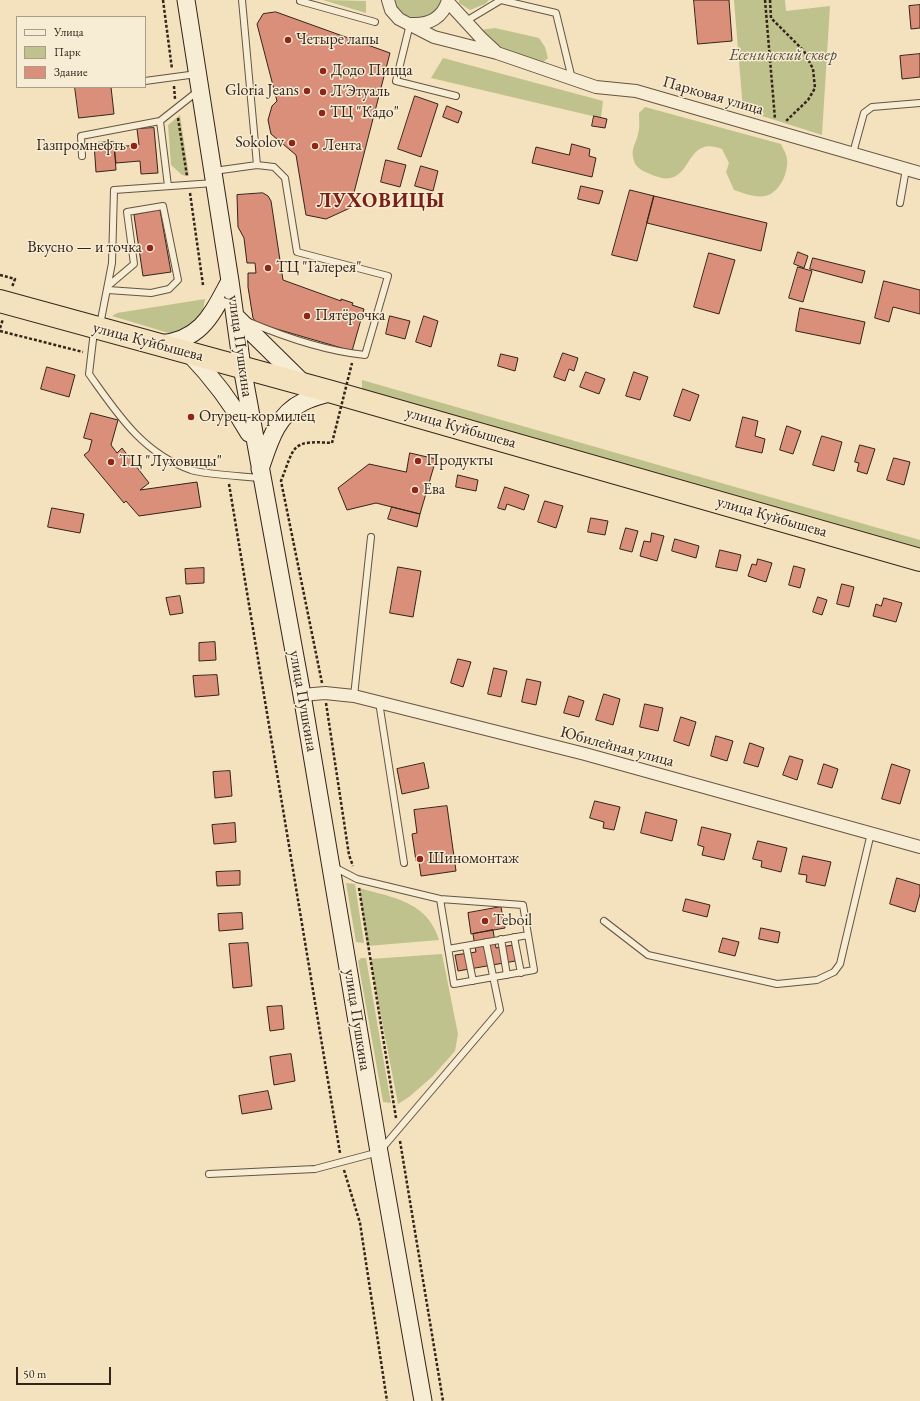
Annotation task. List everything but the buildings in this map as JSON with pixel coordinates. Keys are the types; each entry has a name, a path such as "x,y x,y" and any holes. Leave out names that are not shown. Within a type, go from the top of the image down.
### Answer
{"highway":[{"name":"улица Куйбышева","path":"0,301 304,384 920,560"}],"main road":[{"name":"улица Пушкина","path":"186,0 255,444 302,695 379,1152 423,1401"},
{"path":"159,344 177,342 191,334 206,322 230,281"},
{"path":"235,316 304,384"},
{"path":"188,352 212,378 239,415 255,444"},
{"path":"260,473 271,437 281,419 290,410 304,401 332,392"}],"street":[{"name":"Парковая улица","path":"388,0 391,10 399,19 434,37 497,53 596,87 636,91 776,130 920,173"},
{"name":"Парковая улица","path":"448,1 482,40 497,53"},
{"path":"410,24 422,24 433,21 442,12 448,1"},
{"name":"Юбилейная улица","path":"302,695 324,693 354,696 379,702 585,754 920,847"}],"lane":[{"path":"242,0 257,165"},
{"path":"299,0 375,22"},
{"path":"466,21 501,0 556,14 572,79"},
{"path":"410,24 396,81 456,96"},
{"path":"146,81 173,77 198,82"},
{"path":"82,156 81,136 160,121 176,107 198,82"},
{"path":"853,153 864,113 872,107 920,103"},
{"path":"160,121 168,186"},
{"path":"235,316 276,333 338,352 365,356 388,276 297,252 285,178 274,168 257,165 213,177 189,186 114,190 112,263 108,288 91,354 89,374 136,436 163,457 192,470 228,474 260,473"},
{"path":"900,203 906,169"},
{"path":"163,206 178,280 169,289 151,293 108,288 134,264 127,212 163,206"},
{"path":"354,696 371,537"},
{"path":"379,702 404,863"},
{"path":"604,921 648,955 777,984 817,980 834,972 840,964 871,833"},
{"path":"331,865 357,879 440,900 523,905 534,970 454,984 440,900"},
{"path":"448,949 528,935"},
{"path":"514,937 521,973"},
{"path":"501,939 507,975"},
{"path":"209,1174 315,1169 379,1152 500,1010 492,978 486,942"},
{"path":"466,946 473,981"}],"path":[{"path":"164,0 176,107 203,285"},
{"path":"765,0 776,130"},
{"path":"770,0 771,18 804,52 813,69 815,88 808,100 776,130"},
{"path":"0,331 91,354"},
{"path":"352,363 332,443 311,441 300,443 294,450 281,481 324,693 349,856 357,879 443,1401"},
{"path":"228,474 342,1163 360,1223 387,1401"}],"green space":[{"path":"323,0 366,1 366,13"},
{"path":"394,0 441,0 438,8 432,13 418,18 410,17 403,13 397,8"},
{"path":"459,0 489,0 485,4 470,10 459,3"},
{"name":"Есенинский сквер","path":"734,0 785,0 786,11 830,6 822,135 743,110"},
{"path":"495,28 539,38 545,47 548,58 541,64 499,49 480,30"},
{"path":"443,58 603,101 601,118 431,78"},
{"path":"645,107 781,144 786,154 787,167 780,186 775,191 765,196 753,196 734,190 726,172 729,163 722,149 709,146 700,149 693,155 682,171 675,177 665,178 642,170 635,163 633,153 639,132 639,113"},
{"path":"180,115 189,176 182,175 171,165 168,125"},
{"path":"205,299 202,316 187,330 172,334 112,316 117,313"},
{"path":"362,380 920,540 920,551 362,391"},
{"path":"346,883 355,884 364,943 356,942"},
{"path":"359,888 397,899 418,909 434,927 439,940 367,946"},
{"path":"442,954 458,1034 455,1051 432,1077 409,1097 398,1104 370,959"},
{"path":"361,958 366,958 391,1103 383,1102 358,961"}],"place":[{"name":"Четыре лапы","path":"288,40"},
{"name":"Додо Пицца","path":"323,71"},
{"name":"Gloria Jeans","path":"307,91"},
{"name":"Л'Этуаль","path":"323,92"},
{"name":"ТЦ \"Кадо\"","path":"322,113"},
{"name":"Sokolov","path":"292,143"},
{"name":"Газпромнефть","path":"134,146"},
{"name":"Лента","path":"315,146"},
{"name":"Вкусно — и точка","path":"150,248"},
{"name":"ТЦ \"Галерея\"","path":"268,268"},
{"name":"Пятёрочка","path":"307,316"},
{"name":"Огурец-кормилец","path":"191,417"},
{"name":"Продукты","path":"418,461"},
{"name":"ТЦ \"Луховицы\"","path":"111,462"},
{"name":"Ева","path":"415,490"},
{"name":"Шиномонтаж","path":"420,859"},
{"name":"Teboil","path":"485,921"}],"district":[{"name":"ЛУХОВИЦЫ","path":"381,202"}]}
